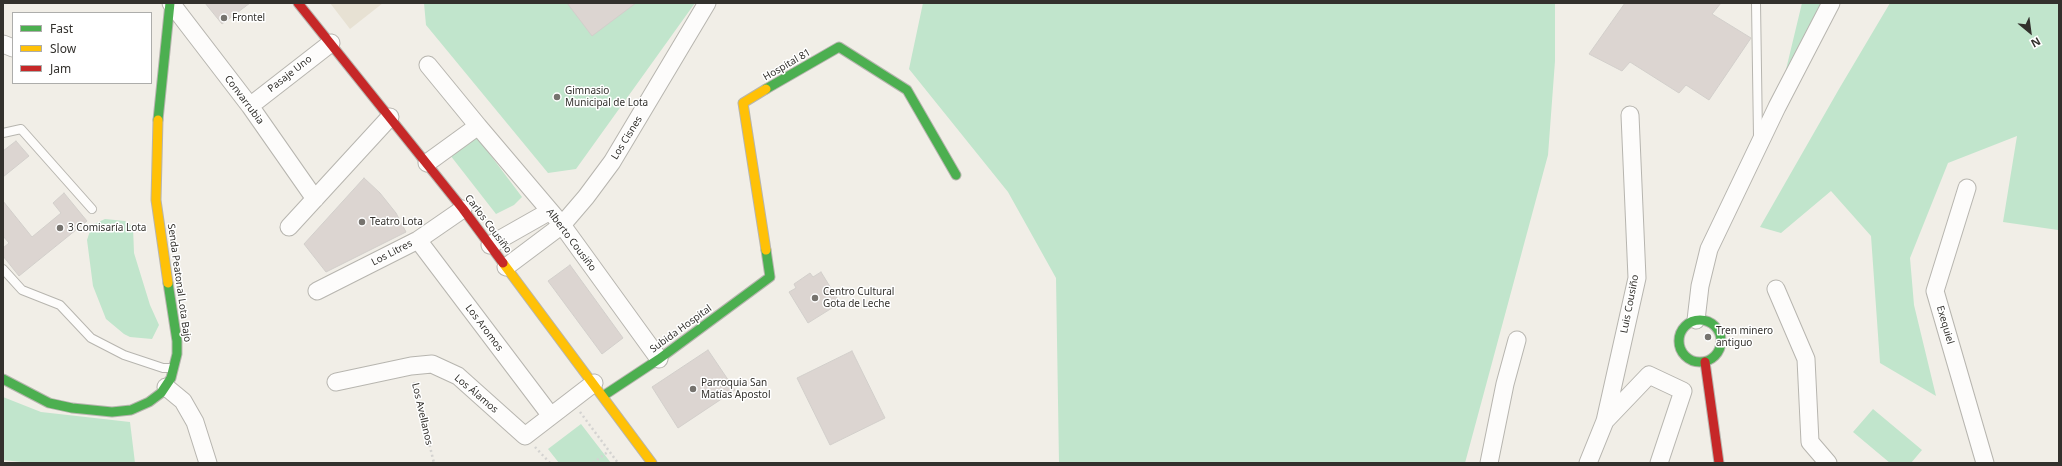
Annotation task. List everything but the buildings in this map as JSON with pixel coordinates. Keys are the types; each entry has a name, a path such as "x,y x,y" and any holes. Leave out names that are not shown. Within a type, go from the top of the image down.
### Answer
{"main road":[{"name":"Senda Peatonal Lota Bajo","path":"3,379 36,398 49,403 72,408 112,412 140,407 156,398 166,387 174,368 177,341 156,200 158,125 171,3"},
{"name":"Carlos Cousiño","path":"298,3 331,42 463,209 652,463"},
{"name":"Hospital 81","path":"770,277 743,103 839,47 907,90 956,175"},
{"name":"Subida Hospital","path":"598,390 659,359 770,277"},
{"path":"1696,320 1709,322 1719,330 1721,344 1716,356 1705,362 1691,361 1682,352 1680,346 1679,339 1684,327 1696,320"},
{"path":"1705,362 1719,463"}],"street":[{"name":"Convarrubia","path":"171,3 250,106 315,199"},
{"name":"Los Cisnes","path":"506,266 562,225 612,162 707,3"},
{"path":"1696,320 1700,286 1709,249 1777,107 1832,3"},
{"name":"Pasaje Uno","path":"250,106 331,42"},
{"name":"Alberto Cousiño","path":"428,65 562,225 659,359"},
{"name":"Luis Cousiño","path":"1588,463 1605,421 1637,278 1630,115"},
{"path":"289,227 390,117"},
{"path":"427,163 478,126"},
{"name":"Exequiel","path":"1967,188 1935,292 1985,463"},
{"name":"Los Litres","path":"317,291 418,240 463,209"},
{"path":"490,245 550,211"},
{"name":"Los Aromos","path":"418,240 551,416"},
{"path":"1776,289 1806,359 1810,442 1828,463"},
{"path":"1489,463 1505,384 1517,340"},
{"name":"Los Álamos","path":"336,382 411,366 432,364 458,376 525,436"},
{"path":"1605,421 1649,375 1683,391 1659,463"},
{"path":"166,387 183,402 195,422 208,463"},
{"path":"525,436 571,400 598,390"}],"lane":[{"path":"1756,3 1758,148"},
{"path":"3,133 21,129 92,209"},
{"path":"3,269 22,290 60,305 91,338 124,355 163,368 174,368"}],"path":[{"name":"Los Avellanos","path":"411,366 434,463"},
{"path":"571,400 618,463"},
{"path":"525,436 550,463"},
{"path":"592,463 609,451"}],"shaded area":[{"path":"330,3 383,3 350,29"}],"green space":[{"name":"Gimnasio Municipal de Lota","path":"424,3 695,3 576,169 548,173 426,25"},
{"path":"923,3 1555,3 1555,61 1548,155 1465,463 1059,463 1056,278 1008,192 909,69"},
{"path":"1802,3 1831,3 1777,107"},
{"path":"1890,3 2059,3 2059,234 2058,230 2003,222 2017,136 1948,163 1910,258 1914,305 1936,396 1880,363 1871,236 1831,191 1781,233 1760,227"},
{"path":"470,128 522,197 514,205 496,214 443,146"},
{"path":"105,219 125,221 133,227 134,253 150,305 159,325 152,339 130,337 106,319 93,286 87,240 92,225"},
{"path":"3,397 41,412 130,422 135,463 31,463 3,460"},
{"path":"1873,409 1922,450 1911,463 1890,463 1853,432"},
{"path":"581,424 611,463 559,463 548,449"}],"traffic: fast":[{"path":"158,120 170,3"},
{"path":"766,89 839,47 907,90 956,175"},
{"path":"603,396 659,359 770,277 766,250"},
{"path":"3,379 49,403 72,408 112,412 131,410 149,402 161,393 171,378 177,354 177,341 168,283"},
{"path":"1700,320 1715,326 1721,341 1715,356 1700,362 1685,356 1679,341 1685,326 1700,320"}],"traffic: slow":[{"path":"766,89 743,103 766,250"},
{"path":"158,120 156,200 168,283"},
{"path":"503,263 652,463"}],"traffic: jam":[{"path":"298,3 463,209 503,263"},
{"path":"1705,362 1719,463"}],"place":[{"name":"Frontel","path":"224,18"},
{"name":"Gimnasio Municipal de Lota","path":"557,97"},
{"name":"Teatro Lota","path":"362,222"},
{"name":"3 Comisaría Lota","path":"60,228"},
{"name":"Centro Cultural Gota de Leche","path":"815,298"},
{"name":"Tren minero antiguo","path":"1708,337"},
{"name":"Parroquia San Matías Apostol","path":"693,389"}]}
